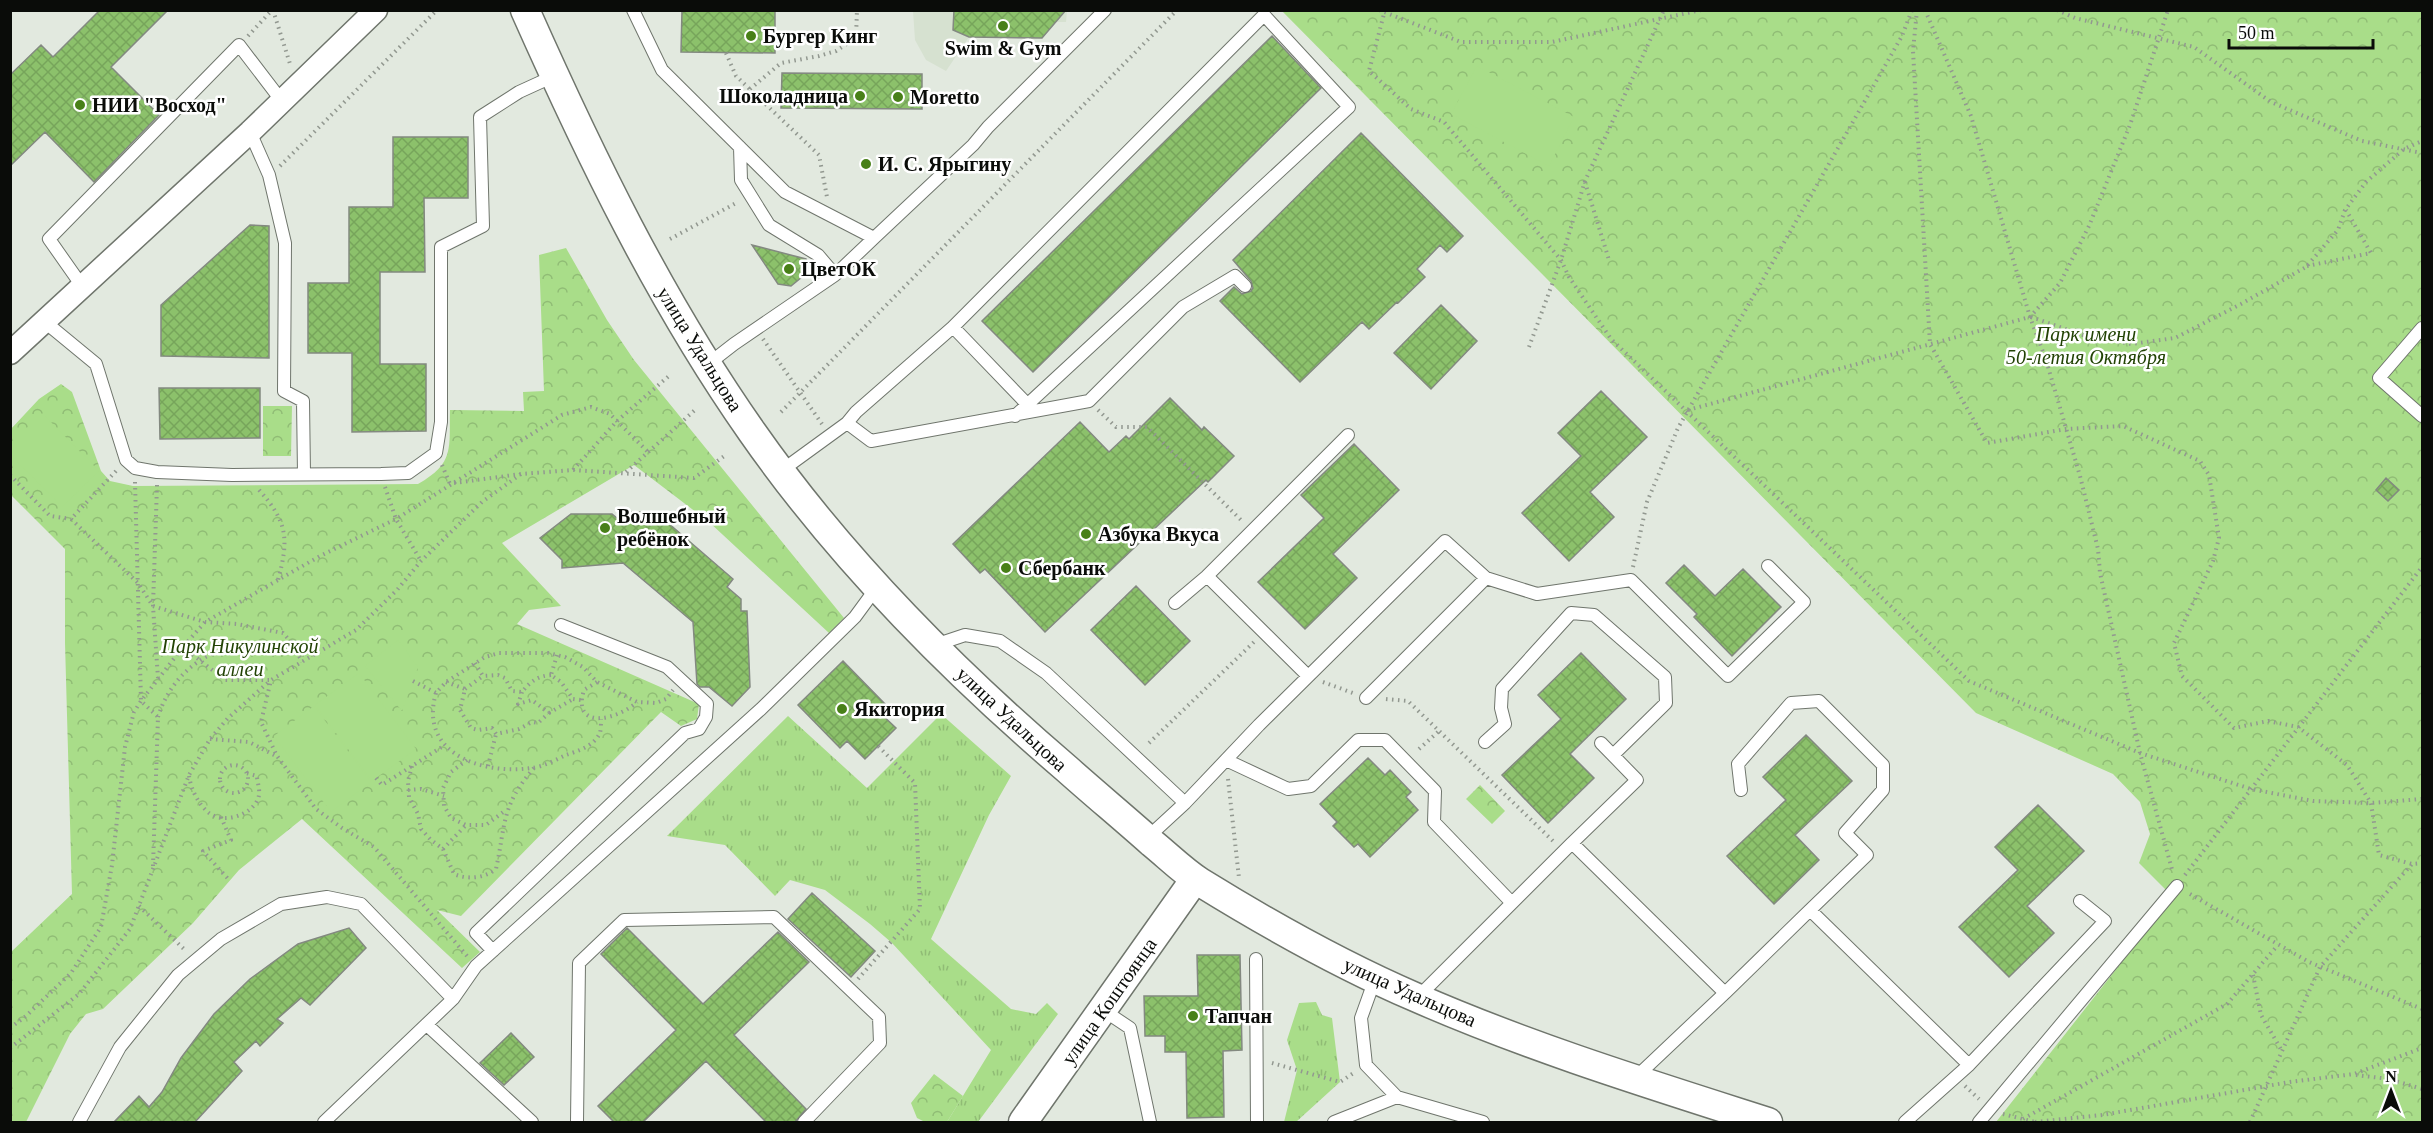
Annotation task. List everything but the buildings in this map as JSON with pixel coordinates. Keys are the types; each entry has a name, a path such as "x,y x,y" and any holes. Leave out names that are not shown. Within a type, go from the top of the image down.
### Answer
{"street":[{"path":"10,353 250,132 376,10"},
{"name":"улица Удальцова","path":"525,10 613,199 657,280 707,365 781,471 877,587 933,645 1038,744 1196,879 1375,979 1498,1031 1634,1079 1768,1122"},
{"name":"улица Коштоянца","path":"1023,1122 1196,879"}],"lane":[{"path":"633,10 662,70 785,192 874,238"},
{"path":"707,365 835,275 973,145 997,118 1106,10"},
{"path":"781,471 847,423 856,412 953,327 1264,15 1349,107 1015,416"},
{"path":"82,286 49,239 239,45 288,93"},
{"path":"45,322 96,364 131,464 157,472 232,475 408,473 436,453 441,422 441,247 483,226 480,117 519,92 554,76"},
{"path":"250,132 269,175 285,243 284,391 303,401 304,474"},
{"path":"740,147 741,180 769,225 818,255 835,275"},
{"path":"847,423 871,441 1089,401 1183,307 1235,276 1245,285"},
{"path":"953,327 1027,404"},
{"path":"2422,328 2379,378 2422,416"},
{"path":"1175,603 1207,576 1348,435"},
{"path":"1147,838 1185,803 1308,676 1445,541 1486,578 1537,594 1631,580 1728,676 1804,602 1768,566"},
{"path":"1207,576 1308,676"},
{"path":"1366,698 1486,578"},
{"path":"324,1122 453,999 476,966 761,709 855,617 877,587"},
{"path":"1485,742 1506,724 1502,708 1502,689 1571,613 1594,615 1665,677 1666,703 1613,755"},
{"path":"493,951 476,933 685,733 699,729 706,717 707,704 667,667 561,625"},
{"path":"933,645 965,635 1000,641 1046,673 1185,803"},
{"path":"1634,1079 1867,855 1845,833 1882,790 1883,765 1819,701 1791,703 1738,764 1741,790"},
{"path":"1226,760 1288,789 1311,786 1358,740 1385,740 1435,791 1434,822 1512,903"},
{"path":"1417,998 1637,780 1601,743"},
{"path":"1568,847 1725,993"},
{"path":"1978,1122 2177,886"},
{"path":"79,1122 125,1040 178,975 221,939 280,904 327,897 361,903 453,999"},
{"path":"1905,1122 1969,1065 2105,921 2080,901"},
{"path":"1810,910 1969,1065"},
{"path":"577,1122 579,963 624,920 774,917 879,1017 880,1043 804,1122"},
{"path":"1256,959 1257,1122"},
{"path":"1375,979 1361,1018 1366,1065 1397,1097 1482,1122"},
{"path":"1103,1010 1130,1028 1150,1122"},
{"path":"427,1025 532,1122"},
{"path":"1334,1122 1397,1097"}],"path":[{"path":"239,45 272,10"},
{"path":"272,10 288,93"},
{"path":"269,175 437,10"},
{"path":"750,89 781,63 836,51 856,38 857,10"},
{"path":"781,412 1177,10"},
{"path":"1529,347 1561,260 1585,181 1664,10"},
{"path":"1701,10 1552,42 1461,42 1382,11 1369,71 1411,109 1444,122 1561,260 1569,277 1611,339 1970,681 2140,753 2251,789 2313,801 2371,803 2422,799"},
{"path":"1631,580 1647,502 1678,429 1890,57 1912,10"},
{"path":"1917,10 1913,51 1930,344 1987,443 2066,429 2123,426 2200,461 2209,475 2219,538 2213,561 2174,643 2182,676 2234,728 2268,721 2298,727 2347,765 2371,803 2379,855 2412,864 2422,863"},
{"path":"1925,10 1971,116 2030,317 2046,360 2066,429 2098,549 2100,573 2140,753 2177,886 2320,967 2422,1009"},
{"path":"2057,10 2075,18 2194,47 2271,102 2362,141 2422,153"},
{"path":"1688,411 2030,317 2060,283 2089,226 2130,125 2168,10"},
{"path":"726,53 736,76 819,155 831,216"},
{"path":"2306,267 2338,230 2345,210 2366,182 2404,149 2422,141"},
{"path":"1585,181 1609,260"},
{"path":"670,239 750,195"},
{"path":"2030,317 2083,335 2131,345 2175,338 2306,267 2371,253 2345,210"},
{"path":"756,329 830,435"},
{"path":"573,470 617,421 670,375"},
{"path":"1089,401 1116,427 1147,427 1252,531"},
{"path":"10,1028 26,1016 71,973 101,927 112,865 125,747 134,712 158,678 205,622 320,556 396,519 562,415 591,407 610,414 648,452"},
{"path":"626,472 694,410"},
{"path":"450,484 521,474 573,470 694,478 727,454"},
{"path":"71,519 131,464"},
{"path":"131,464 138,583 141,701 158,717"},
{"path":"157,472 153,606 158,678"},
{"path":"381,474 396,519 420,561"},
{"path":"10,1048 79,994 130,929 189,775 210,739 228,718 271,680 356,630 397,590 420,561 482,502 521,474"},
{"path":"10,475 50,516 71,519 138,583 153,606 205,622 237,624 283,633 293,644 302,662"},
{"path":"232,475 259,490 275,508 281,522 285,542 278,580"},
{"path":"2177,886 2422,567"},
{"path":"1149,743 1264,632"},
{"path":"153,870 158,717 162,702 177,680 211,652 246,644 293,644"},
{"path":"183,647 225,680 271,680"},
{"path":"601,719 600,733 588,746 534,768 505,770 467,760 448,750 437,735 432,706 436,693 446,682 485,657 499,653 556,655 583,667 597,682 637,702 656,703 666,699 683,683"},
{"path":"550,675 556,655"},
{"path":"475,663 483,676"},
{"path":"488,766 496,734 492,728 471,729 460,710 465,689 483,676 498,675 505,678 512,691 522,692"},
{"path":"549,713 532,700 518,704 522,692 540,676 550,675 561,682 573,699"},
{"path":"1308,676 1366,698 1408,701 1568,847"},
{"path":"271,680 261,722 277,756 316,809 374,847 476,966"},
{"path":"412,681 436,693"},
{"path":"446,682 465,689"},
{"path":"597,682 584,690 581,700 582,711 589,717 601,719 630,709 637,702"},
{"path":"496,734 519,729 532,722 538,723 549,713 573,699 581,700"},
{"path":"1419,749 1439,731"},
{"path":"210,739 249,742 277,756"},
{"path":"376,778 382,785 445,745"},
{"path":"848,989 920,909 915,783 878,746"},
{"path":"467,760 451,772 443,788 444,806 452,818 466,825 486,825 507,809"},
{"path":"1226,760 1239,878"},
{"path":"412,766 408,790 418,814 421,829 443,849 449,857 454,874 461,877 487,876 496,868 507,809 516,788 534,768"},
{"path":"189,775 190,785 198,800 210,814 231,818 250,810 259,795 257,776 246,773 240,767 227,767 220,777 222,786 229,792 243,790 247,782 246,773"},
{"path":"408,790 421,789 444,796"},
{"path":"221,816 231,840 203,851 230,881"},
{"path":"443,849 466,825"},
{"path":"2250,1122 2320,967 2412,864"},
{"path":"139,906 196,960"},
{"path":"2023,1119 2227,1004 2278,945"},
{"path":"2253,974 2261,1015 2282,1052"},
{"path":"1956,1077 1989,1108 2035,1122 2102,1115 2290,1082 2354,1074 2422,1048"},
{"path":"1256,1059 1340,1082 1366,1065"},
{"path":"2354,1074 2388,1079 2422,1089"}],"shaded area":[{"path":"913,11 1067,11 1066,22 1055,22 1042,38 969,37 946,71 926,60 915,40"}],"green space":[{"name":"Парк имени 50-летия Октября","path":"1282,11 2422,11 2422,1122 1996,1122 2173,897 2139,863 2150,834 2140,802 2113,774 1976,713"},
{"path":"1477,66 1574,117 1549,166 1451,114"},
{"name":"Парк Никулинской аллеи","path":"566,248 607,320 634,360 844,618 829,633 709,522 634,465 502,543 561,606 529,610 517,624 699,704 697,719 681,726 661,712 461,916 437,910 480,952 462,968 302,819 239,870 193,923 103,1009 86,1014 70,1034 26,1122 11,1122 11,952 72,894 65,643 65,549 11,495 10,430 39,399 61,384 72,392 101,471 110,481 133,486 418,484 438,469 448,453 450,410 524,411 523,392 544,391 539,255"},
{"path":"263,406 292,406 291,456 263,456"},
{"path":"42,413 99,471 62,507 11,455 11,444"},
{"path":"398,640 418,667 402,711 365,666"},
{"path":"359,673 416,749 372,781 315,705"},
{"path":"314,706 371,782 331,812 274,736"},
{"path":"941,714 1011,776 989,815 931,939 1011,1009 1036,1014 1047,1003 1058,1014 978,1122 947,1122 991,1050 892,943 825,890 790,880 775,896 725,845 667,836 788,716 867,788"},
{"path":"1480,785 1505,811 1492,824 1466,799"},
{"path":"1316,1002 1322,1015 1332,1018 1340,1082 1296,1122 1284,1122 1297,1070 1287,1040 1299,1003"},
{"path":"934,1074 963,1096 947,1122 925,1122 917,1118 911,1103"}],"place":[{"name":"Swim & Gym","path":"1003,26"},
{"name":"Бургер Кинг","path":"751,36"},
{"name":"Шоколадница","path":"860,96"},
{"name":"Moretto","path":"898,97"},
{"name":"НИИ \"Восход\"","path":"80,105"},
{"name":"И. С. Ярыгину","path":"866,164"},
{"name":"ЦветОК","path":"789,269"},
{"name":"Волшебный ребёнок","path":"605,528"},
{"name":"Азбука Вкуса","path":"1086,534"},
{"name":"Сбербанк","path":"1006,568"},
{"name":"Якитория","path":"842,709"},
{"name":"Тапчан","path":"1193,1016"}]}
